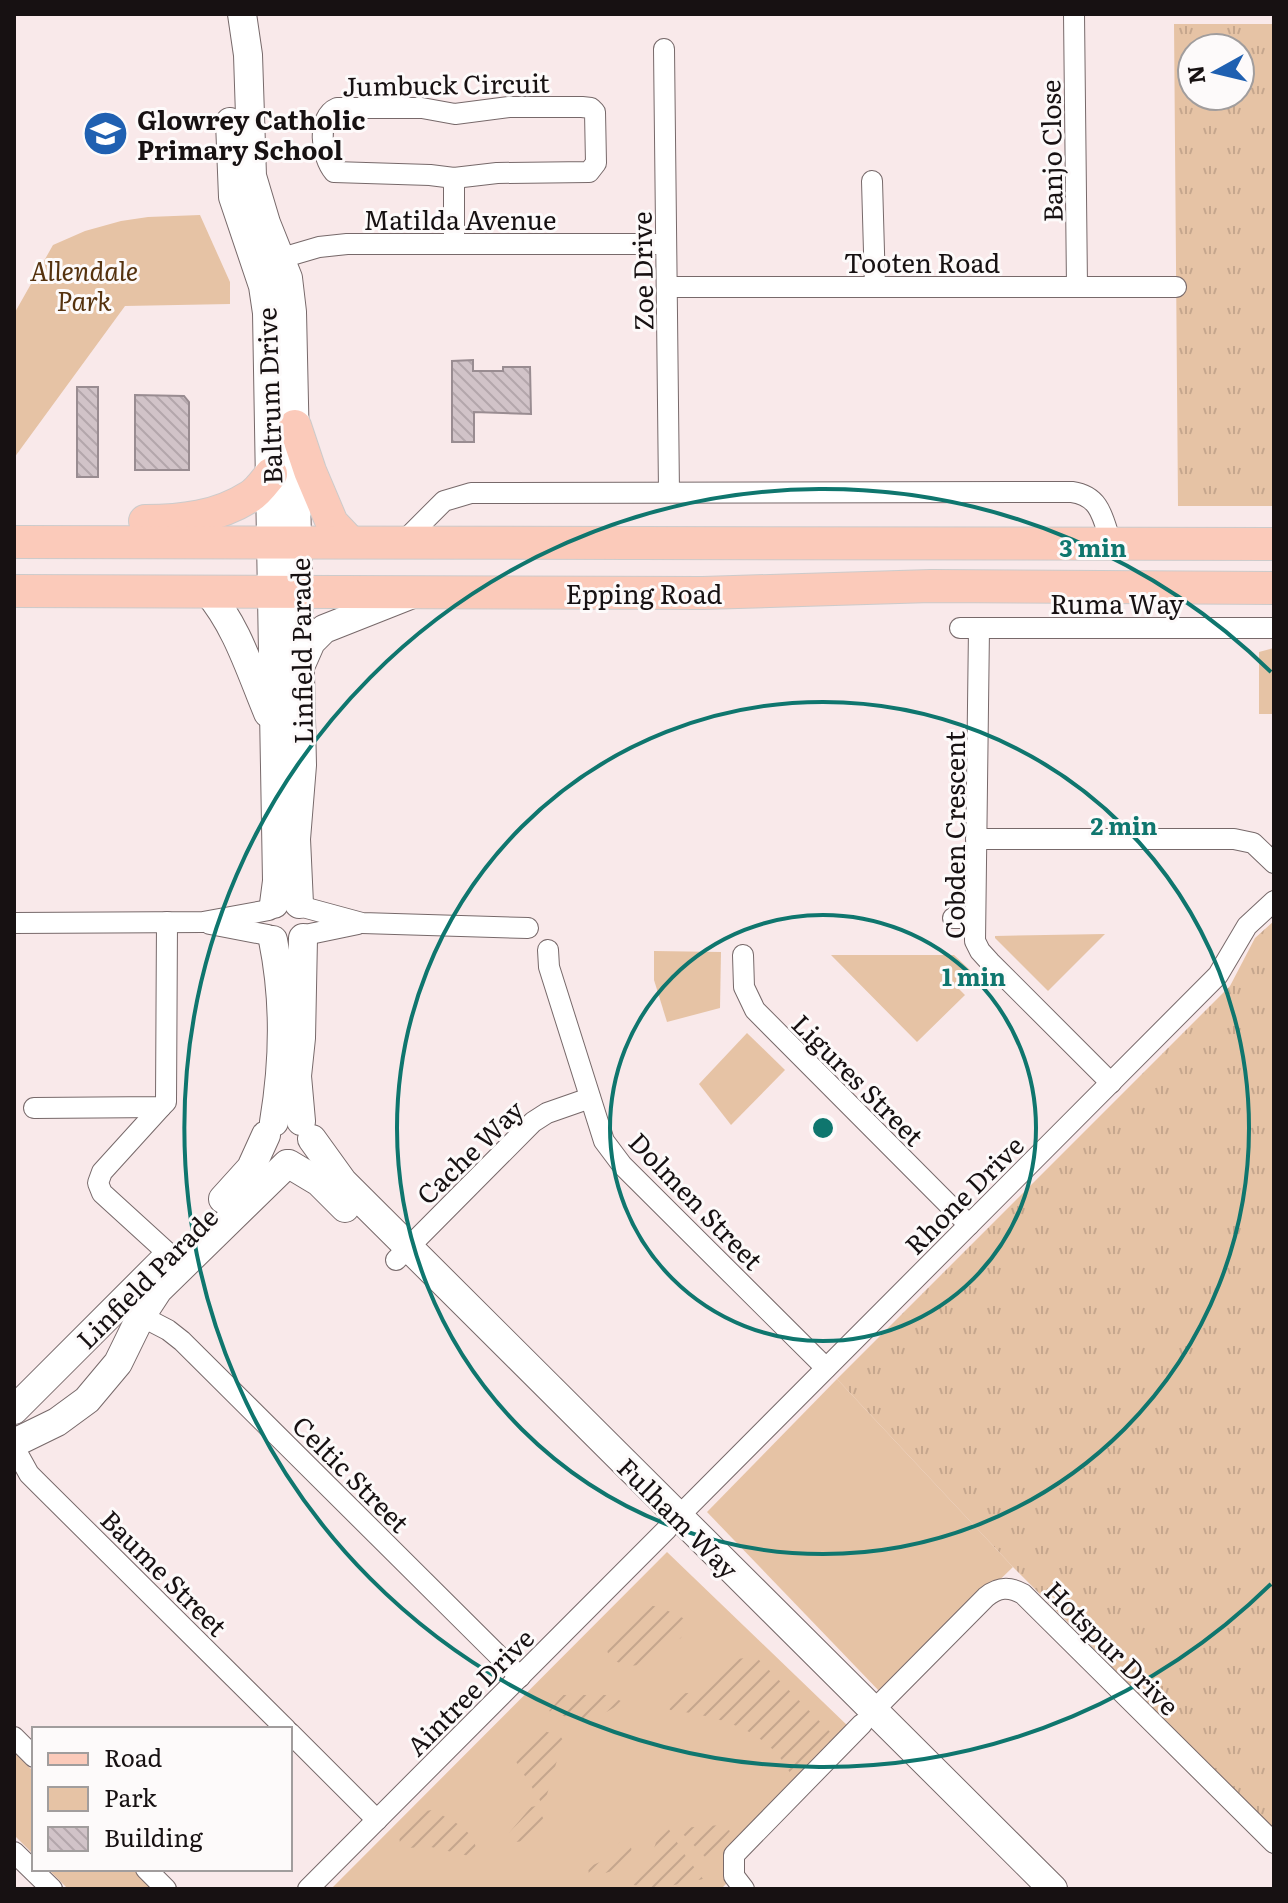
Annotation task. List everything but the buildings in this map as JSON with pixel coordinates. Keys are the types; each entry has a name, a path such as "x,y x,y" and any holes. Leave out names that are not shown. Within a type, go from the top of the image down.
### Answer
{"main road":[{"path":"295,426 332,523 350,542"},
{"path":"14,522 186,520 252,496 271,474"},
{"name":"Epping Road","path":"14,542 1274,544"},
{"name":"Epping Road","path":"14,591 703,593 931,586 1274,588"}],"street":[{"name":"Baltrum Drive","path":"223,14 229,56 233,197 269,262 288,278 292,312 295,426 284,542 284,591"},
{"name":"Baltrum Drive","path":"242,14 248,55 252,176 261,209 269,262 267,313 271,474 284,542"},
{"name":"Banjo Close","path":"1074,14 1077,287"},
{"name":"Zoe Drive","path":"664,49 669,492"},
{"name":"Jumbuck Circuit","path":"509,107 582,107 595,112 596,163 589,172 497,173 454,178 334,172 325,157 326,116 337,108 422,108 455,114 509,107"},
{"path":"454,178 454,244"},
{"path":"872,181 875,287"},
{"name":"Matilda Avenue","path":"269,262 330,245 666,244"},
{"name":"Tooten Road","path":"667,287 1176,287"},
{"path":"403,542 444,501 462,494 1072,492 1091,497 1096,503 1111,543"},
{"path":"207,591 225,611 233,626 274,728"},
{"name":"Linfield Parade","path":"281,917 296,839 302,765 300,668 284,591"},
{"name":"Linfield Parade","path":"14,1445 57,1422 87,1400 118,1363 141,1316 161,1287 288,1164 303,1159 308,1153 288,1129 281,1064 281,917 277,881 274,728 284,591"},
{"path":"300,668 311,642 324,629 422,591"},
{"name":"Ruma Way","path":"970,628 1274,628"},
{"name":"Cobden Crescent","path":"970,628 976,839 975,941 980,951 1111,1083"},
{"path":"976,839 1234,839 1253,843 1274,863"},
{"name":"Rhone Drive","path":"673,1523 1218,975 1247,926 1274,901"},
{"path":"281,917 285,945 297,943 304,937 362,923"},
{"path":"14,923 203,922 281,917 528,928"},
{"path":"953,918 975,918"},
{"path":"167,922 166,1102 102,1172 98,1183 102,1193 170,1255"},
{"path":"288,1129 301,1038 304,937"},
{"name":"Dolmen Street","path":"548,950 549,967 604,1141 622,1165 826,1368"},
{"name":"Ligures Street","path":"743,955 744,987 755,1010 969,1225"},
{"name":"Cache Way","path":"402,1253 533,1122 547,1113 590,1098"},
{"path":"34,1108 161,1107"},
{"name":"Linfield Parade","path":"14,1410 170,1255 288,1129"},
{"name":"Fulham Way","path":"288,1129 343,1182 402,1253"},
{"name":"Fulham Way","path":"288,1164 319,1182 402,1253 868,1717 1053,1889"},
{"name":"Celtic Street","path":"141,1316 182,1341 520,1677"},
{"name":"Baume Street","path":"14,1445 29,1474 284,1727"},
{"name":"Aintree Drive","path":"308,1889 673,1523"},
{"name":"Hotspur Drive","path":"868,1717 986,1597 1000,1589 1015,1590 1023,1594 1274,1843"},
{"path":"744,1889 734,1876 734,1855 868,1717"},
{"name":"Fulham Way","path":"868,1717 1028,1889"},
{"name":"Baume Street","path":"292,1735 377,1820"},
{"path":"14,1737 32,1755"},
{"path":"14,1852 32,1870"},
{"path":"34,1871 52,1889"},
{"path":"148,1871 166,1889"}],"green space":[{"path":"1174,24 1274,24 1274,506 1178,506"},
{"name":"Allendale Park","path":"200,215 230,282 230,304 125,306 14,458 14,314 53,245 85,231 121,221"},
{"path":"1274,648 1274,714 1259,714 1259,652"},
{"path":"1274,921 1274,1830 1013,1567 837,1379 1230,986 1255,938"},
{"path":"1105,934 1048,991 995,938 995,936"},
{"path":"654,951 721,952 720,1008 667,1022 654,980"},
{"path":"831,955 954,955 970,970 955,985 965,995 917,1042"},
{"path":"747,1033 785,1070 731,1125 699,1084"},
{"path":"837,1379 1013,1567 882,1694 707,1512"},
{"path":"667,1552 850,1728 726,1868 727,1883 721,1889 331,1889"},
{"path":"647,1605 660,1607 687,1620 681,1638 643,1664 620,1663 607,1650 609,1641 622,1624"},
{"path":"756,1657 835,1737 793,1779 772,1748 758,1737 707,1716 670,1710 665,1699 672,1694 703,1692 725,1664 736,1659"},
{"path":"563,1695 608,1695 623,1702 595,1717 571,1718 549,1711"},
{"path":"541,1730 560,1736 563,1740 546,1798 541,1802 512,1755 524,1739"},
{"path":"14,1752 32,1770 32,1853 14,1835"},
{"path":"536,1806 546,1823 545,1831 530,1840 509,1843 509,1833 531,1807"},
{"path":"432,1810 466,1830 477,1851 469,1856 431,1847 405,1848 400,1843 398,1830 413,1813"},
{"path":"663,1820 703,1879 660,1888 633,1885 652,1855"},
{"path":"721,1825 730,1831 724,1838 727,1843 713,1859 708,1860 682,1833 681,1828"},
{"path":"628,1841 631,1856 627,1862 613,1870 589,1875 588,1867 605,1860 620,1842"},
{"path":"50,1871 135,1871 153,1889 68,1889"}],"place":[{"name":"Glowrey Catholic Primary School","path":"106,133"}]}
